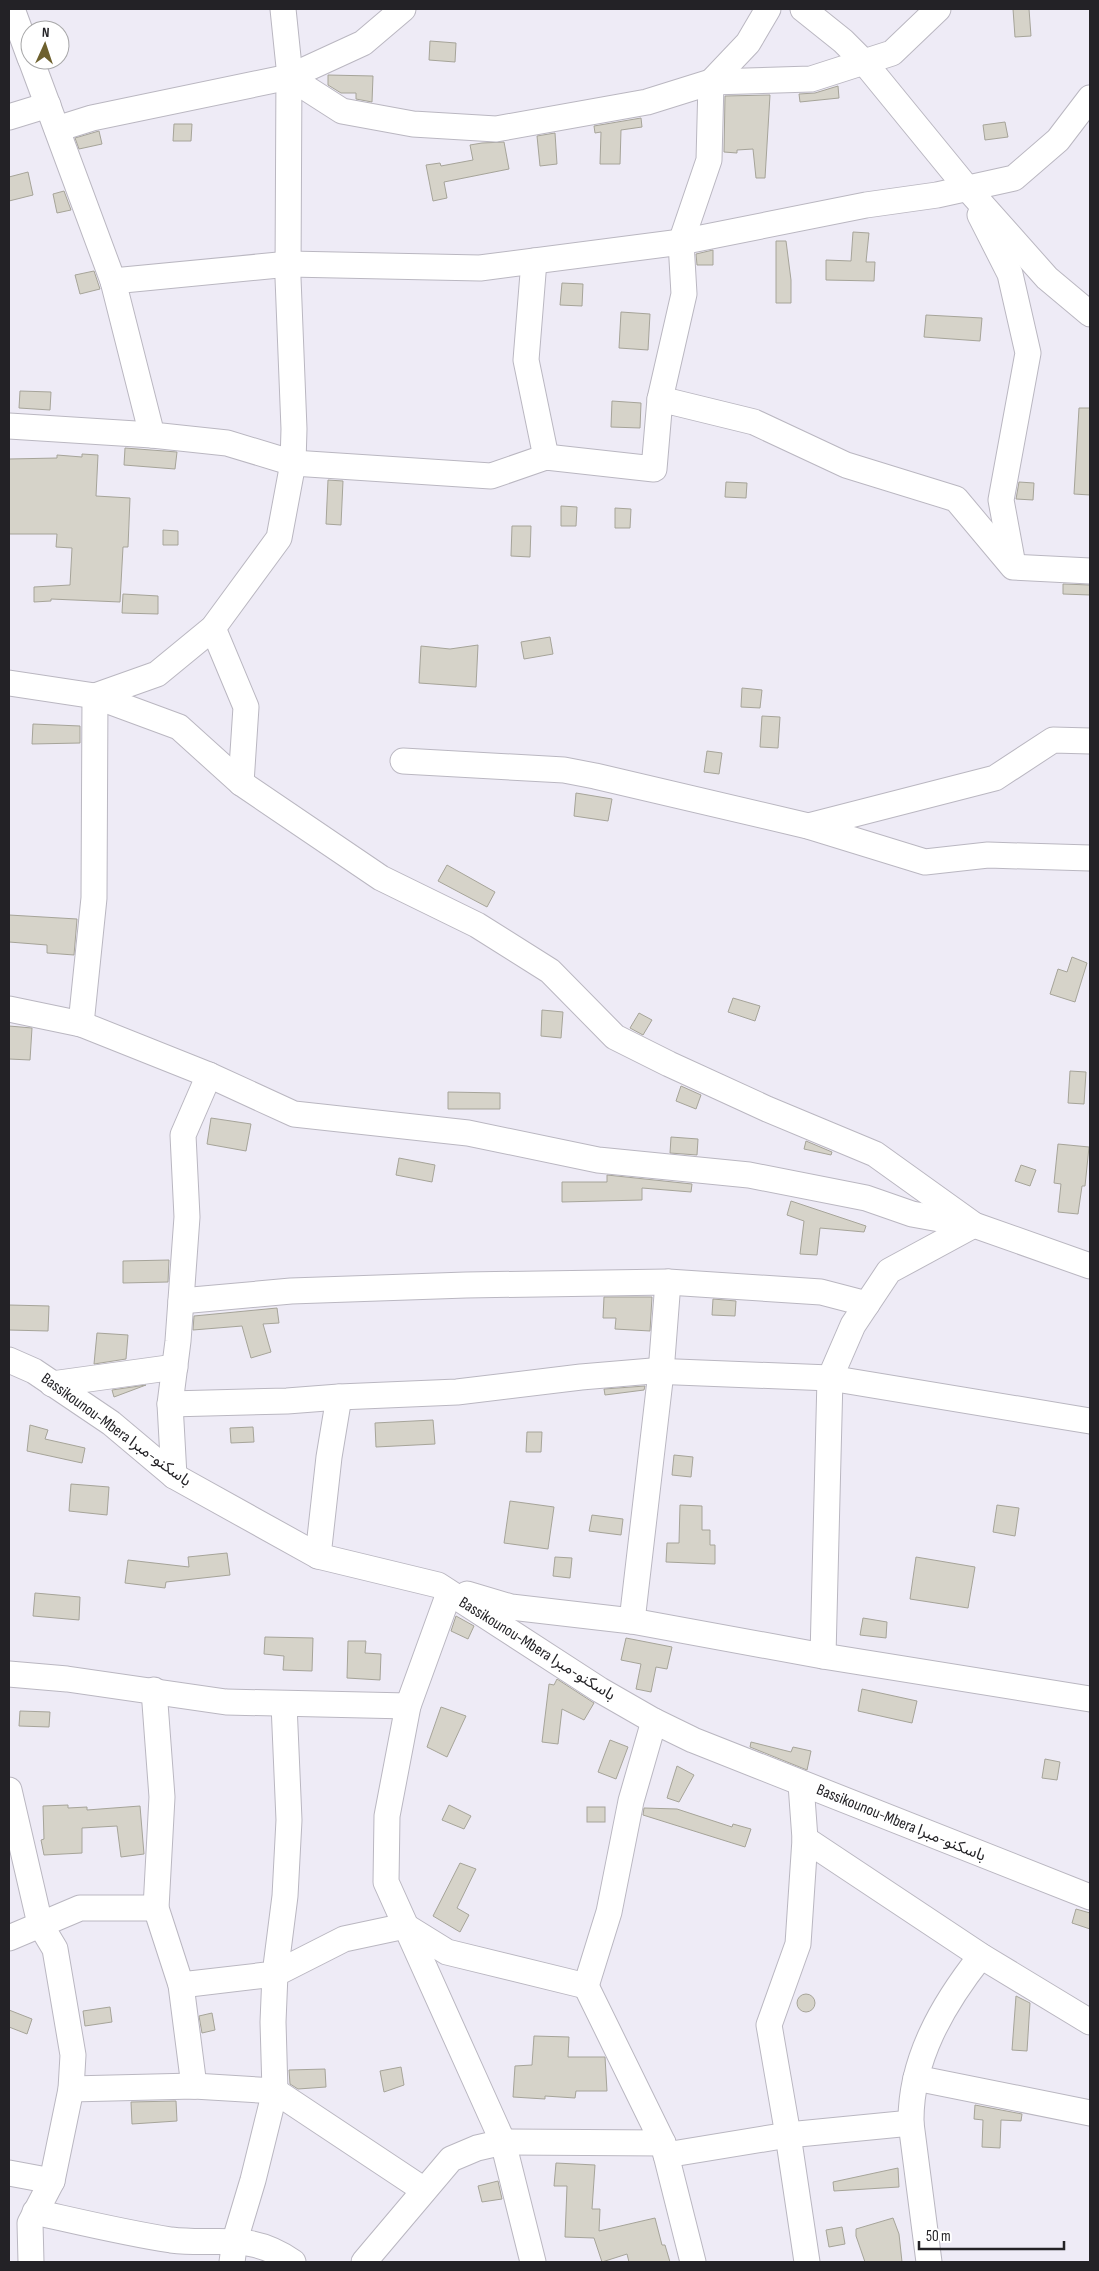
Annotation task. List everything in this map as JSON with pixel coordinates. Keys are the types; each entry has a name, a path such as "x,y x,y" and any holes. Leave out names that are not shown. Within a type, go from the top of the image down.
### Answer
{"street":[{"path":"12,9 20,31"},
{"path":"95,696 157,674 213,628 279,538 293,463 288,264 289,77 283,9"},
{"path":"56,129 110,114 289,77 363,44 403,9"},
{"path":"9,426 152,435 227,443 293,463 491,476 546,457 654,469 660,399 684,294 681,242 709,160 711,82 748,43 768,9"},
{"path":"803,9 843,41 864,62 966,188 1047,278 1090,314"},
{"path":"289,77 342,111 413,124 496,129 647,102 711,82 811,79 892,54 938,9"},
{"path":"34,70 112,282 152,435"},
{"path":"112,282 288,264 480,268 681,242 784,220 1014,178 1058,140 1090,98"},
{"path":"9,117 48,105"},
{"path":"966,188 1010,274 1028,353 1001,500 1013,567"},
{"path":"534,261 526,360 546,457"},
{"path":"660,399 754,422 846,465 956,499 1013,567 1090,571"},
{"path":"213,628 246,707 241,783"},
{"path":"9,683 95,696 179,727 241,783 381,878 477,925 550,971 615,1037 668,1064 767,1109 875,1154 974,1225"},
{"path":"81,1024 94,898 95,696"},
{"path":"808,826 995,778 1054,740 1090,741"},
{"path":"403,761 564,770 808,826 925,862 988,855 1090,858"},
{"path":"9,1009 81,1024 209,1074 294,1114 468,1133 598,1160 750,1175 866,1198 912,1214 974,1225 1090,1266"},
{"path":"174,1476 170,1404 181,1301 187,1216 183,1135 209,1074"},
{"path":"824,1656 830,1378 853,1325 889,1271 974,1225"},
{"path":"181,1301 291,1291 466,1285 668,1282 821,1292 867,1304"},
{"path":"632,1621 661,1372 668,1282"},
{"name":"Bassikounou-Mbera باسكنو-مبرا","path":"9,1360 34,1371 111,1423 174,1476 318,1556 444,1589 535,1646 600,1690 654,1721 693,1740 1090,1897"},
{"path":"52,1384 175,1367"},
{"path":"170,1404 287,1401 457,1392 581,1377 661,1372 830,1378 1090,1421"},
{"path":"318,1556 329,1457 339,1397"},
{"path":"533,2262 503,2142 386,1882 387,1816 408,1706 444,1589 510,1608 632,1621 824,1656 1090,1699"},
{"path":"9,1674 154,1690 226,1702 408,1706"},
{"path":"154,1690 162,1797 156,1908 181,1985 194,2086"},
{"path":"234,2251 274,2091 273,2022 275,1974 285,1896 289,1820 284,1704"},
{"path":"654,1721 631,1801 609,1912 586,1986 665,2149 693,2262"},
{"path":"801,1784 805,1839 798,1944 769,2025 807,2262"},
{"path":"9,1790 40,1924 55,1949 73,2055 72,2089 52,2181 30,2223 31,2262"},
{"path":"805,1839 981,1956 1090,2022"},
{"path":"9,1938 80,1908 156,1908"},
{"path":"181,1985 275,1974 344,1939 405,1926 447,1952 586,1986"},
{"path":"929,2262 911,2123 911,2100 916,2078 933,2029 947,2003 981,1956"},
{"path":"916,2078 1090,2113"},
{"path":"72,2089 194,2086 274,2091 424,2190"},
{"path":"364,2262 451,2159 476,2148 503,2142 665,2149 911,2123"},
{"path":"9,2173 52,2181"},
{"path":"35,2212 234,2251 275,2250 293,2262"}],"building":[{"path":"1013,9 1029,9 1031,36 1015,37"},
{"path":"430,41 456,43 455,62 429,60"},
{"path":"328,75 373,76 372,102 356,99 356,93 341,93 328,85"},
{"path":"838,86 839,98 800,102 799,94 815,93"},
{"path":"770,95 765,178 756,178 753,149 737,150 737,153 724,152 725,96"},
{"path":"641,118 642,127 621,130 620,164 600,164 601,132 595,133 594,126"},
{"path":"1005,122 1008,137 985,140 983,125"},
{"path":"174,124 192,124 191,141 173,141"},
{"path":"99,131 102,144 79,149 75,138"},
{"path":"555,133 557,164 540,166 537,136"},
{"path":"504,142 509,169 444,182 447,198 433,201 426,165 440,163 441,166 473,160 470,145"},
{"path":"28,172 33,195 9,201 9,177"},
{"path":"64,191 71,210 57,213 53,194"},
{"path":"853,232 869,233 866,262 875,262 874,281 826,280 826,260 851,261"},
{"path":"776,241 786,241 791,280 791,303 776,303"},
{"path":"713,250 713,265 697,265 696,254"},
{"path":"94,271 100,289 80,294 75,275"},
{"path":"562,283 583,284 582,306 560,305"},
{"path":"621,312 650,314 648,350 619,348"},
{"path":"926,315 982,318 980,341 924,337"},
{"path":"20,391 51,392 50,410 19,408"},
{"path":"612,401 641,403 640,428 611,427"},
{"path":"1079,408 1090,408 1090,495 1074,494"},
{"path":"125,448 177,452 175,469 124,465"},
{"path":"82,454 98,455 96,496 130,498 128,547 123,547 120,602 51,599 51,601 34,602 34,587 70,585 72,548 56,547 57,534 9,534 9,459 57,458 57,455 82,457"},
{"path":"328,480 343,481 341,525 326,524"},
{"path":"726,482 747,483 746,498 725,497"},
{"path":"1019,482 1034,483 1033,500 1016,499"},
{"path":"561,506 577,507 576,526 561,526"},
{"path":"615,508 631,509 630,528 615,528"},
{"path":"512,526 531,526 530,557 511,556"},
{"path":"163,530 178,531 178,545 163,545"},
{"path":"1063,584 1090,585 1090,595 1063,594"},
{"path":"123,594 158,596 158,614 122,613"},
{"path":"550,637 553,654 524,659 521,642"},
{"path":"478,645 476,687 419,683 421,646 450,649"},
{"path":"742,688 762,690 760,708 741,707"},
{"path":"762,716 780,717 778,748 760,747"},
{"path":"33,724 80,726 80,743 32,744"},
{"path":"707,751 722,753 719,774 704,772"},
{"path":"576,793 612,799 608,821 574,816"},
{"path":"447,865 495,892 487,907 438,881"},
{"path":"9,915 77,919 74,955 47,953 47,945 9,942"},
{"path":"1072,957 1087,963 1075,1002 1050,994 1058,969 1067,972"},
{"path":"733,998 760,1006 755,1021 728,1012"},
{"path":"542,1010 563,1012 561,1038 541,1036"},
{"path":"639,1013 652,1020 643,1035 630,1028"},
{"path":"9,1026 32,1028 30,1060 9,1059"},
{"path":"1070,1071 1086,1072 1084,1104 1068,1103"},
{"path":"681,1086 701,1095 696,1109 676,1101"},
{"path":"448,1092 500,1093 500,1109 448,1109"},
{"path":"211,1118 251,1124 246,1151 207,1144"},
{"path":"671,1137 698,1139 697,1155 670,1153"},
{"path":"806,1141 832,1152 831,1155 804,1149"},
{"path":"1058,1144 1089,1147 1085,1186 1082,1186 1078,1214 1058,1212 1061,1184 1054,1183"},
{"path":"399,1158 435,1165 432,1182 396,1175"},
{"path":"1021,1165 1036,1170 1030,1186 1015,1181"},
{"path":"607,1175 692,1184 691,1192 642,1188 642,1200 562,1202 562,1182 607,1182"},
{"path":"791,1201 866,1226 864,1232 820,1228 817,1255 800,1254 804,1221 787,1215"},
{"path":"169,1260 168,1282 123,1283 123,1261"},
{"path":"604,1297 652,1297 650,1331 615,1329 616,1318 603,1318"},
{"path":"713,1299 736,1301 735,1316 712,1315"},
{"path":"9,1305 49,1306 48,1331 9,1330"},
{"path":"277,1308 279,1323 263,1324 271,1352 251,1358 242,1326 193,1330 194,1316"},
{"path":"97,1333 128,1335 126,1359 94,1364"},
{"path":"146,1385 114,1397 112,1390"},
{"path":"645,1386 644,1390 605,1395 604,1389"},
{"path":"433,1420 435,1444 376,1447 375,1423"},
{"path":"30,1425 48,1430 45,1439 85,1448 82,1463 27,1451"},
{"path":"253,1427 254,1442 231,1443 230,1428"},
{"path":"527,1432 542,1432 541,1452 526,1452"},
{"path":"674,1455 693,1457 691,1477 672,1475"},
{"path":"71,1484 109,1487 107,1515 69,1511"},
{"path":"510,1501 554,1507 548,1549 504,1543"},
{"path":"680,1505 702,1506 702,1530 710,1530 710,1545 715,1545 715,1564 666,1562 667,1543 679,1543"},
{"path":"997,1505 1019,1508 1015,1536 993,1532"},
{"path":"592,1515 623,1519 621,1535 589,1531"},
{"path":"227,1553 230,1575 166,1582 165,1588 125,1583 128,1560 189,1567 188,1557"},
{"path":"555,1557 572,1558 570,1578 553,1576"},
{"path":"916,1557 975,1567 968,1608 910,1599"},
{"path":"35,1593 80,1597 79,1620 33,1616"},
{"path":"456,1616 474,1626 468,1639 451,1631"},
{"path":"863,1618 887,1622 886,1638 860,1635"},
{"path":"265,1637 313,1638 312,1671 283,1670 284,1656 264,1654"},
{"path":"626,1638 672,1647 667,1669 656,1667 651,1692 636,1689 641,1664 621,1660"},
{"path":"348,1641 366,1641 365,1653 381,1654 380,1680 347,1678"},
{"path":"557,1679 594,1703 584,1720 562,1709 558,1744 542,1742 549,1684 554,1685"},
{"path":"862,1689 917,1701 912,1723 858,1711"},
{"path":"441,1707 466,1716 447,1757 427,1747"},
{"path":"20,1711 50,1712 49,1727 19,1726"},
{"path":"610,1740 628,1747 616,1779 598,1772"},
{"path":"751,1742 791,1752 793,1747 811,1751 807,1770 750,1747"},
{"path":"1045,1759 1060,1762 1057,1780 1042,1778"},
{"path":"677,1766 694,1775 679,1802 667,1798"},
{"path":"68,1805 68,1808 87,1807 87,1810 140,1806 144,1854 121,1857 117,1826 82,1828 82,1853 44,1855 41,1840 44,1839 43,1806"},
{"path":"449,1805 471,1816 464,1829 442,1820"},
{"path":"587,1807 605,1807 605,1822 587,1822"},
{"path":"644,1808 677,1809 732,1827 733,1824 751,1829 745,1847 643,1815"},
{"path":"460,1863 476,1869 457,1908 469,1915 460,1932 433,1916"},
{"path":"1076,1909 1090,1913 1090,1929 1072,1923"},
{"path":"806,1994 812,1997 815,2003 812,2009 806,2012 800,2009 797,2003 800,1997"},
{"path":"1016,1996 1030,2003 1027,2051 1012,2050"},
{"path":"110,2007 112,2022 85,2026 83,2011"},
{"path":"9,2010 32,2019 27,2034 9,2027"},
{"path":"212,2013 215,2030 202,2033 199,2016"},
{"path":"534,2036 569,2037 568,2057 605,2057 607,2091 576,2091 575,2098 545,2096 545,2099 513,2097 515,2066 532,2065"},
{"path":"401,2067 404,2085 384,2092 380,2071"},
{"path":"325,2069 326,2087 298,2089 290,2084 289,2070"},
{"path":"176,2101 177,2121 132,2124 131,2102"},
{"path":"975,2105 1022,2114 1021,2121 1001,2120 1000,2148 982,2147 983,2120 974,2119"},
{"path":"556,2163 595,2165 592,2209 600,2209 599,2231 655,2218 662,2245 665,2245 670,2262 629,2262 627,2254 602,2262 594,2238 565,2237 567,2186 554,2186"},
{"path":"898,2168 899,2187 834,2191 833,2182"},
{"path":"498,2181 502,2199 482,2202 478,2186"},
{"path":"893,2218 899,2234 902,2262 865,2262 856,2236 856,2229"},
{"path":"842,2227 845,2244 829,2247 826,2230"}]}
